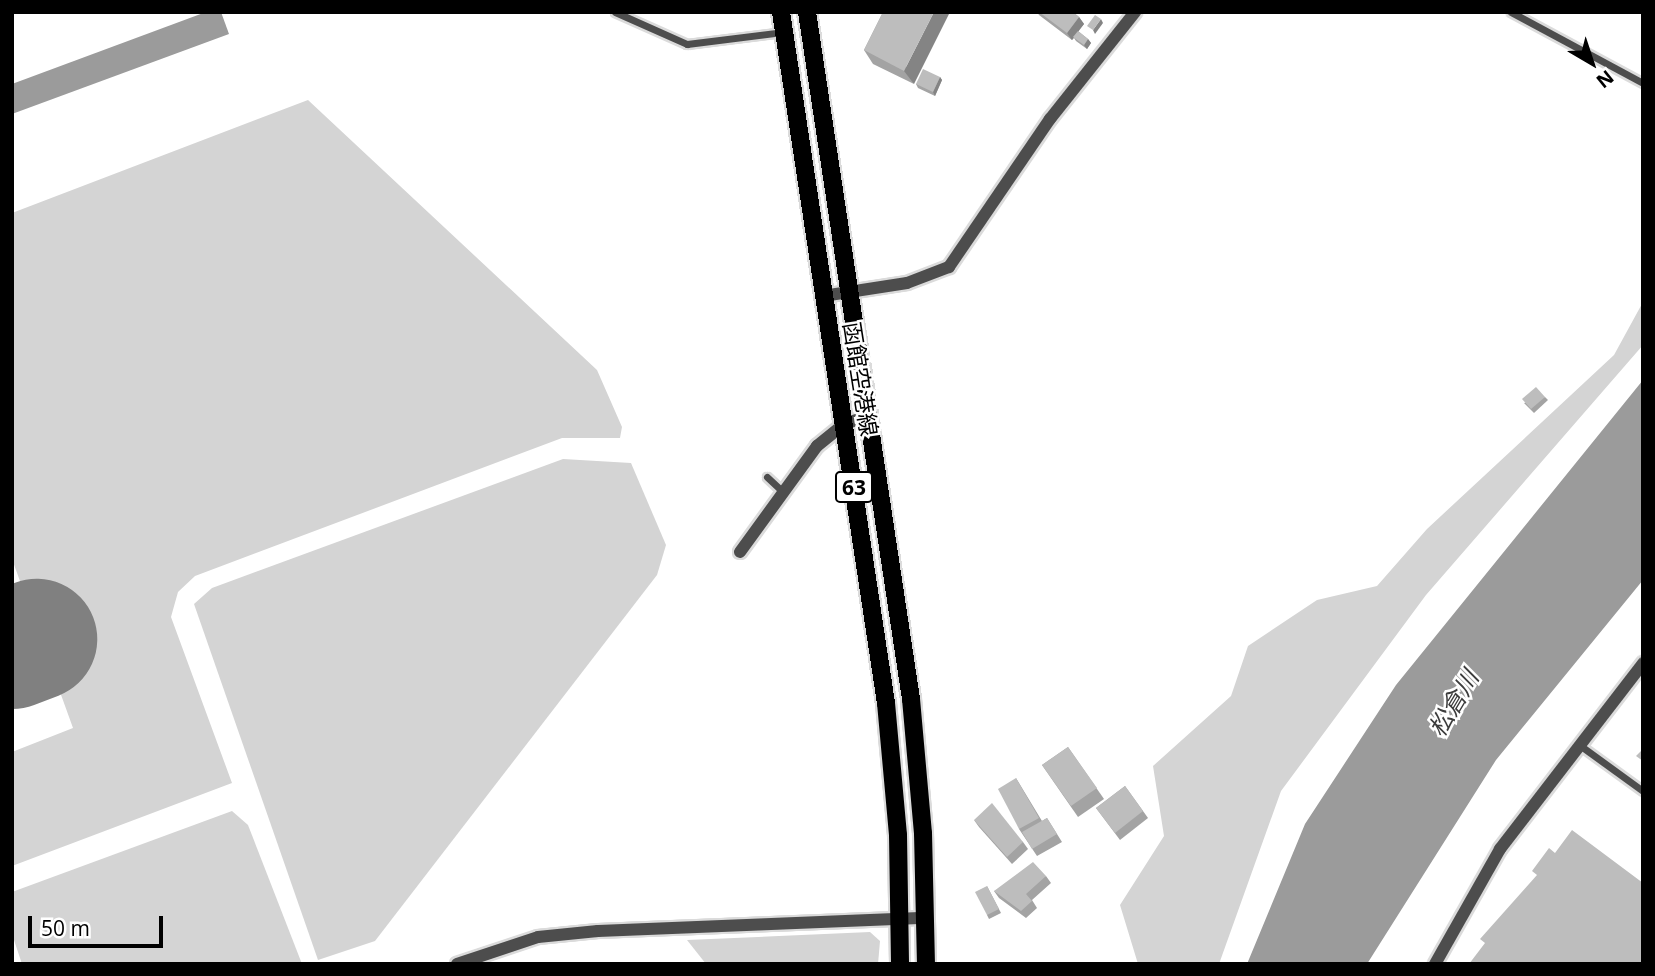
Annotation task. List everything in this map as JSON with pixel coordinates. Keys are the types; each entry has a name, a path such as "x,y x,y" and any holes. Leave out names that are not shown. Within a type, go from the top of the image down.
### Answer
{"main road":[{"name":"函館空港線","path":"781,12 886,703 901,918 900,964"},
{"name":"函館空港線","path":"807,12 911,699 926,918 926,964"}],"street":[{"path":"615,12 687,44 785,32"},
{"path":"823,296 906,283 949,267 1050,119 1135,12"},
{"path":"1511,12 1643,83"},
{"path":"740,552 817,446 844,424 869,416"},
{"path":"767,477 783,492"},
{"path":"1435,964 1500,849 1577,744 1643,663"},
{"path":"1577,744 1643,791"},
{"path":"457,964 527,940 574,933 926,918"}],"shaded area":[{"path":"308,100 597,370 622,427 620,438 562,438 195,576 178,592 171,617 232,783 12,866 12,752 73,728 12,559 12,213"},
{"path":"1643,302 1643,345 1426,595 1281,791 1219,964 1138,964 1120,905 1164,836 1153,766 1231,696 1248,646 1317,600 1377,586 1427,529 1614,355"},
{"path":"563,459 631,463 666,545 657,575 375,941 318,960 194,604 212,588"},
{"path":"232,811 248,825 302,964 22,964 12,934 12,892"},
{"path":"870,932 880,941 878,964 706,964 687,940"}],"water":[{"path":"206,12 221,12 229,34 12,114 12,84"},
{"name":"松倉川","path":"1643,380 1643,580 1496,760 1367,964 1247,964 1305,824 1396,685"}],"building":[{"path":"883,12 934,12 904,71 864,50"},
{"path":"1039,12 1073,12 1079,17 1067,33"},
{"path":"1095,15 1101,19 1093,30 1087,26"},
{"path":"1078,31 1088,39 1084,45 1073,37"},
{"path":"923,69 940,77 933,92 916,84"},
{"path":"1536,387 1545,397 1531,409 1522,399"},
{"path":"1068,747 1097,788 1071,806 1042,765"},
{"path":"1643,749 1643,761 1636,756"},
{"path":"1016,778 1039,818 1019,829 998,789"},
{"path":"1125,786 1143,811 1115,833 1096,808"},
{"path":"992,803 1023,842 1007,857 974,820"},
{"path":"1047,818 1057,834 1032,849 1022,832"},
{"path":"1572,830 1643,883 1643,964 1469,964 1485,943 1480,939 1537,875 1532,871 1549,848 1555,853"},
{"path":"1033,862 1046,876 1026,894 1032,901 1021,911 994,891"},
{"path":"987,886 999,909 987,915 975,892"}],"runway":[{"path":"12,648 36,639"}]}
